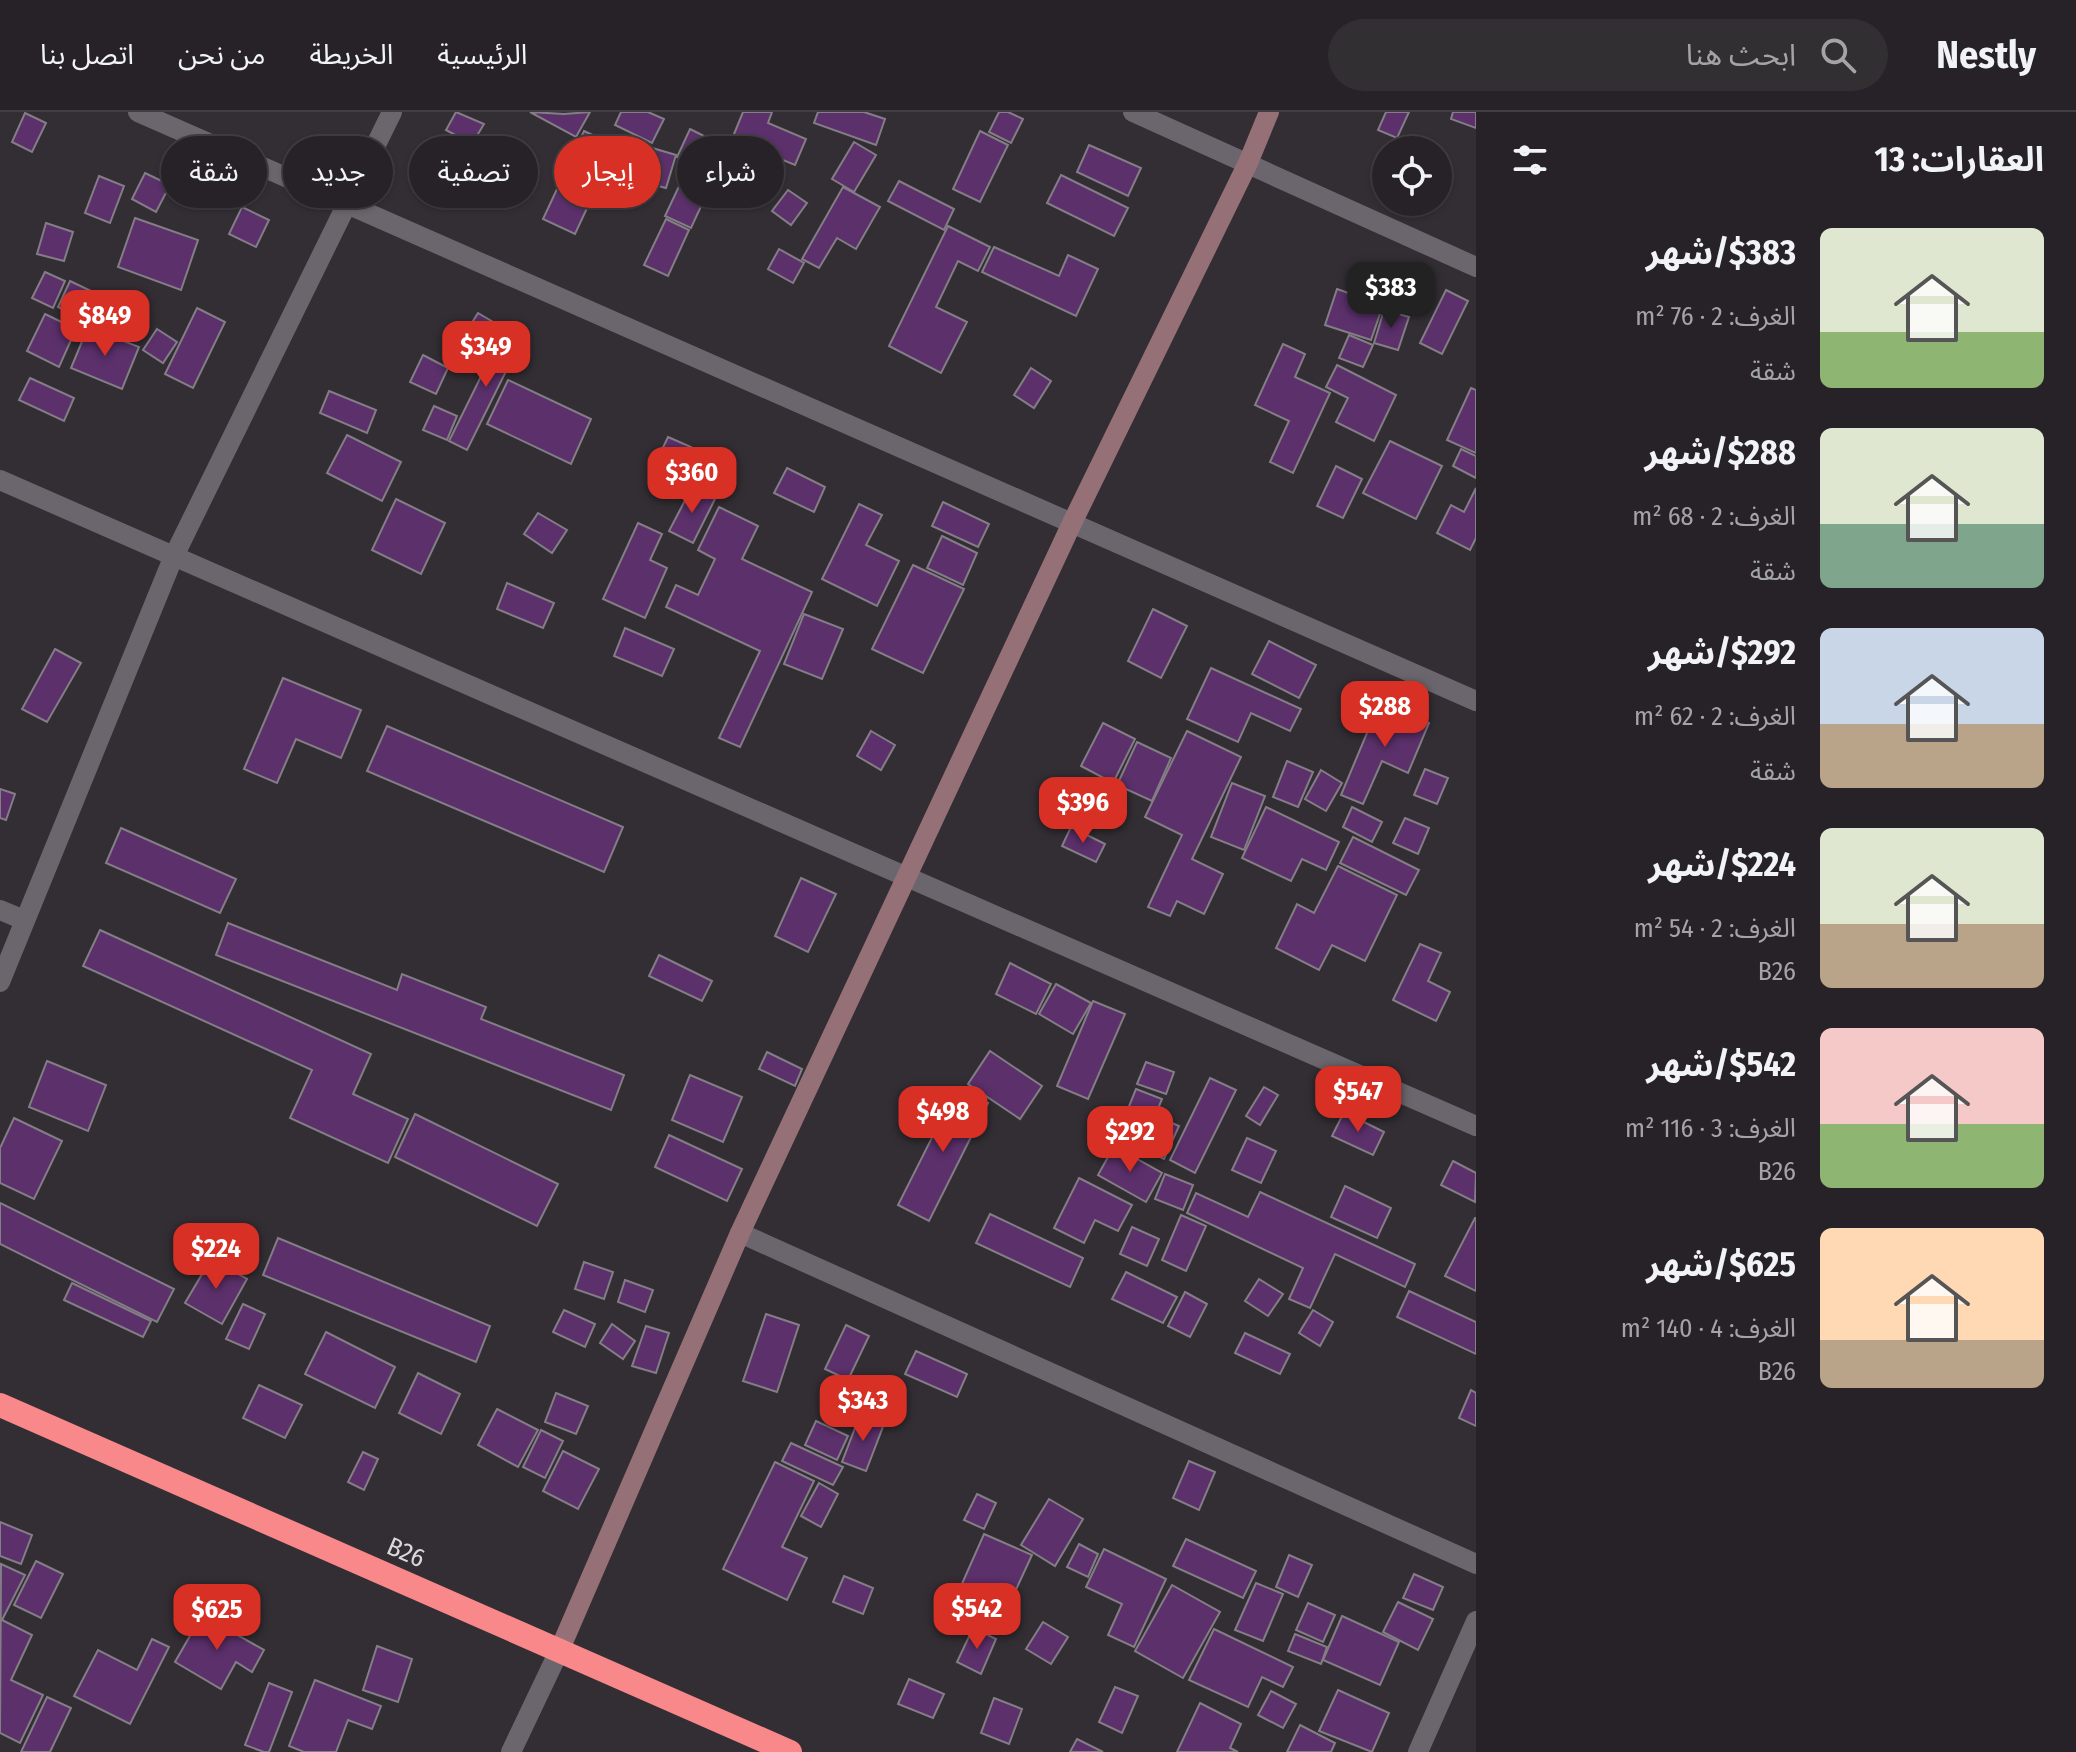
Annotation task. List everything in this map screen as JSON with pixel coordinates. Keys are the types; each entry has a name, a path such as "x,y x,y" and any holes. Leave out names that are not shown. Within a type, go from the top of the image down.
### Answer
{"highway":[{"name":"B26","path":"0,1405 790,1752"}],"main road":[{"path":"560,1649 740,1233 1073,521 1248,163 1269,112"}],"street":[{"path":"138,112 283,174"},
{"path":"380,136 392,112"},
{"path":"1133,112 1476,267"},
{"path":"0,982 173,558 344,208"},
{"path":"363,208 1476,701"},
{"path":"0,480 173,558 909,875 1476,1126"},
{"path":"0,910 24,920"},
{"path":"740,1233 1476,1564"},
{"path":"1418,1752 1476,1621"},
{"path":"511,1752 560,1649"}],"building":[{"path":"456,112 484,124 477,136 457,136 446,130"},
{"path":"530,112 590,112 574,136"},
{"path":"621,112 648,112 664,119 656,136 638,136 615,125"},
{"path":"743,112 772,112 768,123 806,139 795,165 784,160 784,136 733,136"},
{"path":"818,112 864,112 885,119 876,145 814,123"},
{"path":"999,112 1008,112 1023,119 1011,143 989,132"},
{"path":"1386,112 1409,112 1398,136 1378,130"},
{"path":"1453,112 1476,112 1476,128 1451,119"},
{"path":"25,113 46,123 32,152 12,142"},
{"path":"690,129 704,136 687,136"},
{"path":"980,131 1008,145 980,202 953,189"},
{"path":"854,142 876,155 854,192 832,179"},
{"path":"1089,145 1141,168 1128,196 1077,172"},
{"path":"661,151 676,155 666,188 661,187"},
{"path":"145,173 161,181 161,202 156,212 132,199"},
{"path":"1061,175 1128,208 1114,236 1047,203"},
{"path":"99,176 124,186 110,223 85,213"},
{"path":"899,181 954,209 944,230 888,201"},
{"path":"843,187 880,207 856,249 837,238 819,268 802,259"},
{"path":"788,190 807,203 791,225 772,211 784,208 784,195"},
{"path":"677,191 677,208 700,208 691,228 665,216"},
{"path":"554,195 554,208 587,208 575,234 543,219"},
{"path":"242,208 269,220 256,247 229,234"},
{"path":"135,218 198,240 181,290 118,267"},
{"path":"666,219 689,230 668,276 644,265"},
{"path":"46,223 73,232 64,261 37,254"},
{"path":"948,226 990,247 978,271 958,261 936,307 967,322 941,373 889,346"},
{"path":"994,247 1059,276 1068,255 1098,269 1076,316 982,272"},
{"path":"779,249 804,263 793,283 768,269"},
{"path":"45,272 65,281 53,308 32,298"},
{"path":"70,281 91,291 78,317 58,307"},
{"path":"1337,289 1383,305 1371,340 1325,325"},
{"path":"1446,290 1468,301 1442,354 1420,343"},
{"path":"197,308 225,322 193,388 165,374"},
{"path":"1384,310 1409,317 1398,350 1374,343"},
{"path":"478,313 500,326 485,350 463,337"},
{"path":"45,314 76,329 59,367 27,351"},
{"path":"88,327 139,347 122,389 71,368"},
{"path":"505,328 523,337 467,450 449,441"},
{"path":"157,329 177,342 163,363 143,350"},
{"path":"1349,335 1373,345 1363,367 1339,358"},
{"path":"1283,344 1305,354 1295,377 1330,393 1293,473 1270,462 1289,421 1255,405"},
{"path":"423,355 448,368 436,394 410,382"},
{"path":"1337,365 1396,395 1374,441 1336,422 1348,398 1326,387"},
{"path":"1031,368 1051,381 1034,408 1014,395"},
{"path":"30,378 74,398 64,421 19,400"},
{"path":"508,380 591,419 571,464 487,424"},
{"path":"1471,388 1476,390 1476,453 1447,440"},
{"path":"329,391 376,410 367,433 320,413"},
{"path":"434,406 457,416 447,440 423,430"},
{"path":"347,435 401,462 382,501 327,473"},
{"path":"668,437 691,447 680,471 657,460"},
{"path":"1390,441 1442,466 1416,519 1363,493"},
{"path":"1461,449 1476,456 1476,478 1453,466"},
{"path":"1336,466 1362,479 1343,518 1317,506"},
{"path":"787,468 825,487 814,512 774,493"},
{"path":"692,487 715,499 693,543 669,531"},
{"path":"1476,488 1476,538 1470,550 1437,533 1451,505 1464,512"},
{"path":"396,499 445,523 421,574 372,550"},
{"path":"943,502 989,524 978,547 932,526"},
{"path":"859,504 882,515 866,545 899,561 877,606 822,579"},
{"path":"719,507 758,526 742,559 812,592 740,747 719,738 760,651 666,607 676,585 698,595 715,559 698,550"},
{"path":"538,513 567,530 552,553 524,534"},
{"path":"638,523 662,534 650,560 667,568 645,618 603,599"},
{"path":"942,536 977,553 963,585 927,568"},
{"path":"913,565 964,589 923,673 872,649"},
{"path":"507,583 554,603 543,628 497,609"},
{"path":"1153,609 1187,626 1161,678 1128,661"},
{"path":"804,614 843,629 822,679 784,664"},
{"path":"625,628 674,649 662,676 614,656"},
{"path":"1269,641 1316,665 1299,698 1252,674"},
{"path":"55,649 81,663 47,722 22,709"},
{"path":"1211,668 1301,709 1290,731 1251,713 1238,742 1187,719"},
{"path":"283,678 361,710 341,758 296,739 277,783 244,769"},
{"path":"1380,702 1429,723 1408,773 1382,761 1363,804 1341,795"},
{"path":"1103,723 1135,739 1113,783 1081,766"},
{"path":"387,726 623,827 604,872 367,771"},
{"path":"871,731 895,745 881,770 857,756"},
{"path":"1187,731 1241,757 1192,859 1223,874 1204,914 1177,901 1170,916 1148,907 1182,835 1145,817"},
{"path":"1137,742 1171,758 1152,801 1117,785"},
{"path":"1287,761 1313,772 1298,807 1273,797"},
{"path":"1425,769 1448,778 1437,804 1414,795"},
{"path":"1321,770 1342,783 1326,811 1305,799"},
{"path":"1232,783 1265,796 1244,850 1211,837"},
{"path":"0,789 15,794 6,820 0,818"},
{"path":"1266,807 1339,842 1326,870 1302,859 1291,881 1242,858"},
{"path":"1352,807 1382,822 1372,842 1343,827"},
{"path":"1405,818 1429,828 1418,854 1393,843"},
{"path":"1071,827 1105,844 1096,862 1062,846"},
{"path":"121,828 236,879 220,913 106,863"},
{"path":"1353,837 1419,870 1406,895 1340,863"},
{"path":"1338,866 1397,895 1365,961 1332,945 1319,970 1276,948 1297,904 1314,913"},
{"path":"801,878 836,894 808,952 775,936"},
{"path":"228,923 397,990 402,974 486,1007 481,1019 624,1075 611,1110 216,955"},
{"path":"100,930 371,1054 353,1094 408,1119 388,1163 290,1118 312,1070 83,966"},
{"path":"1420,944 1441,953 1428,981 1450,992 1436,1021 1393,1000"},
{"path":"659,955 712,981 702,1001 649,976"},
{"path":"1010,963 1051,984 1036,1014 996,994"},
{"path":"1056,984 1091,1003 1073,1034 1039,1014"},
{"path":"1093,1001 1125,1014 1088,1099 1057,1086"},
{"path":"990,1051 1042,1086 1020,1119 968,1084"},
{"path":"767,1052 802,1069 795,1086 759,1069"},
{"path":"47,1061 106,1085 88,1131 29,1107"},
{"path":"1146,1062 1174,1072 1166,1094 1137,1084"},
{"path":"690,1075 742,1097 723,1142 672,1120"},
{"path":"1210,1078 1236,1090 1195,1173 1170,1160"},
{"path":"1264,1087 1278,1095 1260,1125 1246,1116"},
{"path":"957,1088 988,1103 929,1221 898,1205"},
{"path":"1136,1089 1162,1099 1150,1128 1124,1119"},
{"path":"1344,1112 1384,1132 1373,1155 1332,1136"},
{"path":"415,1114 558,1184 537,1226 395,1157"},
{"path":"14,1118 62,1141 34,1199 0,1183 0,1148"},
{"path":"1118,1118 1145,1138 1133,1156 1105,1135"},
{"path":"1160,1118 1179,1126 1164,1159 1145,1150"},
{"path":"669,1135 742,1169 727,1201 655,1167"},
{"path":"1247,1138 1276,1151 1261,1183 1232,1170"},
{"path":"1114,1146 1162,1173 1146,1202 1098,1175"},
{"path":"1453,1161 1476,1173 1475,1202 1441,1185"},
{"path":"1165,1174 1193,1185 1183,1210 1155,1199"},
{"path":"1079,1178 1132,1205 1118,1231 1095,1220 1084,1243 1054,1228"},
{"path":"1345,1186 1391,1208 1377,1238 1331,1217"},
{"path":"1260,1192 1415,1264 1405,1287 1335,1254 1310,1308 1289,1299 1303,1268 1187,1213 1196,1193 1248,1217"},
{"path":"0,1203 174,1289 157,1322 0,1244"},
{"path":"990,1214 1083,1258 1070,1287 976,1243"},
{"path":"1181,1215 1206,1226 1186,1271 1162,1260"},
{"path":"1476,1218 1476,1291 1445,1276"},
{"path":"1132,1227 1159,1239 1147,1266 1120,1254"},
{"path":"278,1238 490,1326 476,1362 263,1275"},
{"path":"211,1259 247,1279 222,1324 185,1303"},
{"path":"584,1262 613,1272 604,1299 575,1289"},
{"path":"1126,1272 1177,1297 1163,1323 1112,1299"},
{"path":"1259,1279 1283,1294 1268,1316 1245,1301"},
{"path":"625,1280 653,1290 645,1312 618,1302"},
{"path":"72,1283 151,1321 143,1337 64,1300"},
{"path":"1409,1291 1476,1322 1476,1354 1397,1317"},
{"path":"1185,1292 1207,1304 1190,1337 1168,1326"},
{"path":"243,1304 265,1314 249,1349 226,1339"},
{"path":"564,1310 595,1324 585,1347 553,1332"},
{"path":"1313,1310 1333,1322 1320,1346 1299,1333"},
{"path":"766,1314 799,1325 777,1392 743,1381"},
{"path":"612,1324 635,1341 623,1359 600,1343"},
{"path":"846,1325 869,1336 848,1380 825,1369"},
{"path":"646,1326 669,1333 656,1373 632,1366"},
{"path":"326,1332 395,1367 375,1408 305,1374"},
{"path":"1245,1333 1290,1354 1280,1374 1235,1353"},
{"path":"916,1351 967,1374 957,1397 905,1374"},
{"path":"418,1373 460,1394 441,1434 399,1413"},
{"path":"259,1385 302,1405 285,1438 243,1418"},
{"path":"1471,1390 1476,1393 1476,1426 1459,1418"},
{"path":"556,1393 588,1406 576,1434 545,1422"},
{"path":"497,1409 538,1430 518,1467 478,1445"},
{"path":"860,1415 884,1424 866,1471 842,1462"},
{"path":"816,1421 848,1436 837,1460 805,1445"},
{"path":"541,1430 563,1441 545,1478 523,1467"},
{"path":"791,1443 843,1467 833,1485 782,1461"},
{"path":"563,1451 599,1469 578,1509 543,1491"},
{"path":"363,1452 378,1459 364,1490 348,1482"},
{"path":"1189,1461 1215,1472 1199,1510 1173,1498"},
{"path":"775,1462 814,1481 782,1547 807,1558 787,1600 723,1569"},
{"path":"819,1483 838,1494 821,1527 801,1516"},
{"path":"977,1494 996,1503 984,1529 964,1520"},
{"path":"1049,1499 1083,1519 1055,1566 1021,1545"},
{"path":"0,1522 32,1535 21,1564 0,1556"},
{"path":"984,1534 1032,1555 1008,1607 961,1586"},
{"path":"1186,1539 1256,1571 1243,1598 1173,1566"},
{"path":"1079,1544 1098,1554 1088,1577 1067,1567"},
{"path":"1104,1549 1166,1579 1134,1647 1108,1635 1122,1604 1086,1587"},
{"path":"1289,1555 1312,1565 1298,1597 1276,1587"},
{"path":"36,1561 63,1574 41,1618 14,1605"},
{"path":"1,1564 25,1575 2,1620 32,1635 11,1680 43,1695 20,1743 0,1733"},
{"path":"1414,1574 1443,1587 1433,1610 1403,1598"},
{"path":"844,1576 873,1588 863,1614 833,1602"},
{"path":"1256,1583 1283,1594 1263,1641 1235,1630"},
{"path":"1172,1585 1220,1612 1183,1678 1135,1651"},
{"path":"1398,1602 1433,1619 1418,1650 1383,1632"},
{"path":"1308,1603 1335,1615 1323,1642 1296,1630"},
{"path":"202,1615 264,1650 252,1672 236,1662 221,1689 175,1662"},
{"path":"1342,1616 1399,1642 1380,1685 1323,1660"},
{"path":"1043,1622 1068,1637 1051,1664 1026,1649"},
{"path":"973,1628 996,1639 981,1674 957,1662"},
{"path":"1214,1629 1293,1667 1283,1687 1262,1677 1248,1707 1189,1680"},
{"path":"1295,1634 1327,1647 1321,1664 1288,1651"},
{"path":"152,1639 169,1647 130,1724 74,1696 98,1650 137,1670"},
{"path":"377,1646 412,1659 398,1702 363,1690"},
{"path":"909,1679 944,1694 933,1718 898,1704"},
{"path":"315,1680 381,1706 372,1729 348,1720 336,1752 304,1752 289,1746"},
{"path":"269,1683 292,1692 269,1752 264,1752 245,1745"},
{"path":"1115,1687 1138,1696 1122,1733 1099,1722"},
{"path":"1338,1690 1389,1713 1372,1752 1319,1731"},
{"path":"1271,1691 1296,1704 1283,1728 1258,1715"},
{"path":"47,1697 71,1708 50,1752 21,1752"},
{"path":"994,1698 1022,1709 1009,1744 981,1733"},
{"path":"1200,1703 1241,1724 1230,1748 1238,1752 1177,1752"},
{"path":"1300,1725 1335,1743 1331,1752 1287,1752"},
{"path":"1077,1739 1103,1752 1070,1752"}]}
